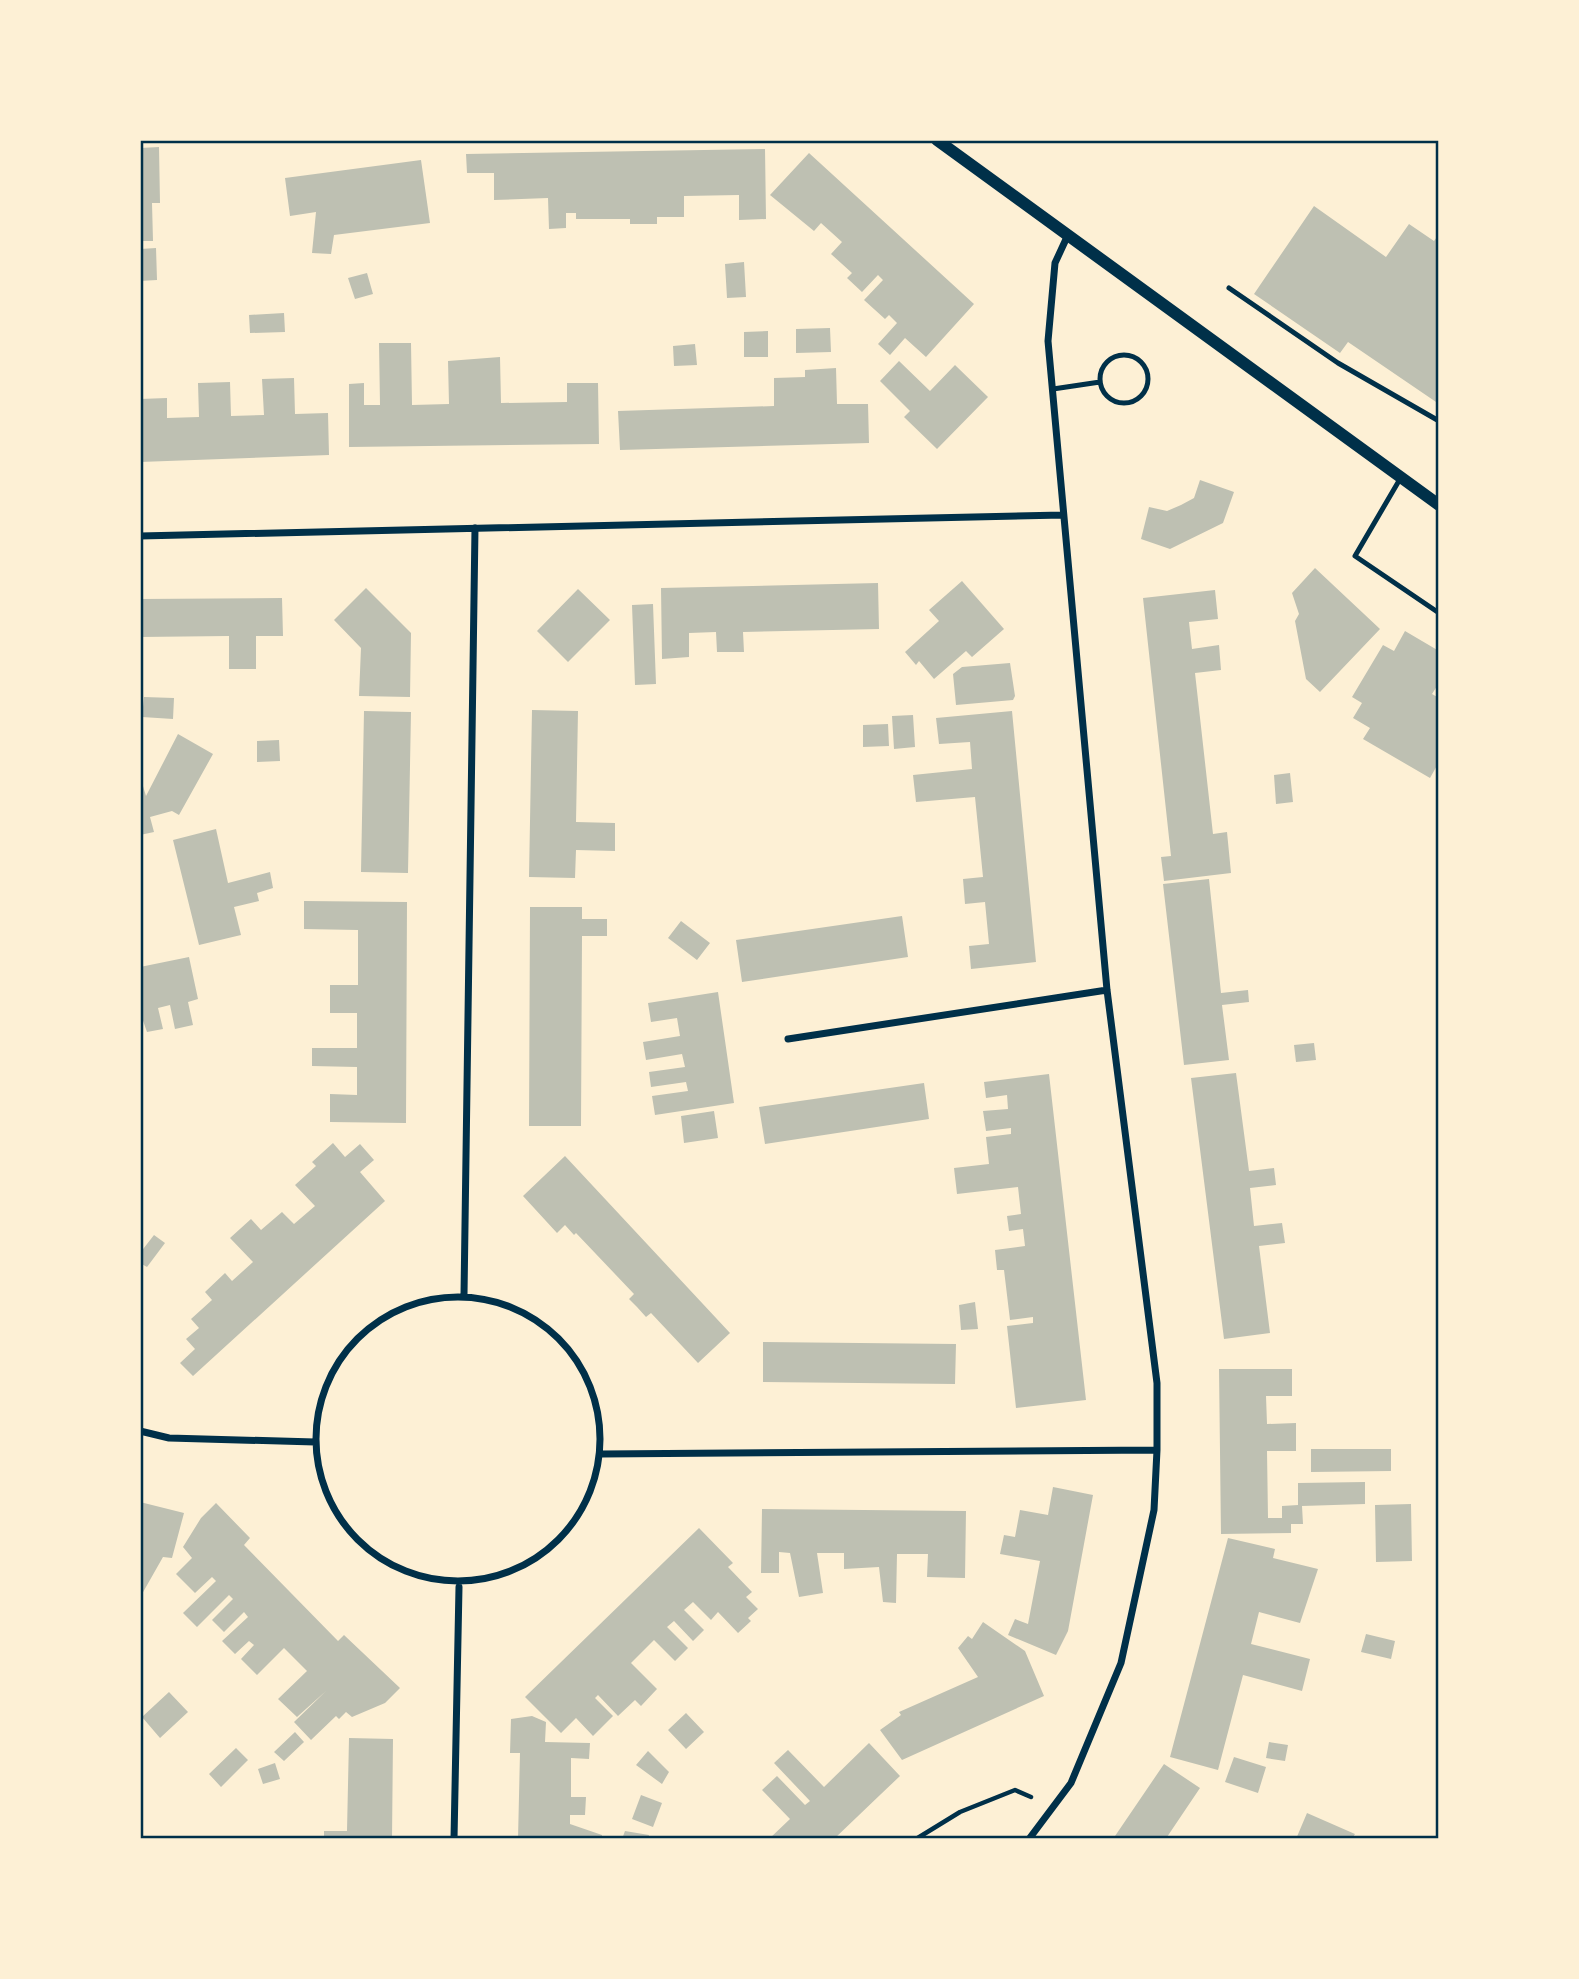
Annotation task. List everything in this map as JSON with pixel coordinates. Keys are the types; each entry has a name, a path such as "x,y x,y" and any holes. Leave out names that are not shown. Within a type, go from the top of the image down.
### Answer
{"street":[{"path":"937,140 1439,505"},
{"path":"1029,1839 1071,1783 1121,1663 1154,1510 1157,1450 1157,1383 1107,990 1048,341 1049,301 1055,263 1067,237"},
{"path":"140,536 1063,515"},
{"path":"464,1295 475,528"},
{"path":"788,1039 1107,990"},
{"path":"464,1295 506,1303 548,1327 580,1362 598,1407 601,1454 590,1496 567,1532 534,1560 459,1587 432,1583 370,1551 340,1519 321,1480 315,1442 323,1393 343,1353 375,1322 415,1302 464,1295"},
{"path":"140,1431 169,1438 315,1442"},
{"path":"601,1454 1157,1450"},
{"path":"454,1839 459,1587"}],"lane":[{"path":"1229,288 1338,363 1439,421"},
{"path":"1121,355 1140,361 1148,378 1140,398 1129,403 1118,403 1108,398 1100,382 1102,366 1121,355"},
{"path":"1053,389 1100,382"},
{"path":"1402,477 1355,556 1439,613"}],"path":[{"path":"916,1839 960,1812 1015,1790 1054,1806"}],"building":[{"path":"159,147 160,203 152,203 153,241 140,241 140,148"},
{"path":"765,149 766,219 739,220 739,195 684,196 684,217 657,217 657,224 630,224 630,219 576,219 576,213 566,213 566,228 549,229 548,198 494,200 494,173 467,173 466,154"},
{"path":"809,153 974,304 926,357 905,338 890,355 878,344 897,323 889,315 885,319 864,300 883,280 878,275 862,292 847,278 852,273 831,254 842,242 821,223 814,231 770,195"},
{"path":"421,160 430,223 334,235 331,254 312,253 316,212 290,216 285,178"},
{"path":"1314,206 1386,257 1409,224 1434,241 1439,234 1439,404 1348,342 1340,353 1254,294"},
{"path":"156,248 157,280 140,281 140,249"},
{"path":"744,262 746,297 727,298 725,264"},
{"path":"367,273 373,294 355,299 348,278"},
{"path":"284,313 285,332 250,333 249,315"},
{"path":"830,328 831,352 796,353 796,329"},
{"path":"768,331 768,357 744,357 744,332"},
{"path":"379,343 411,343 412,405 449,404 448,361 500,357 501,403 567,402 567,383 598,383 599,444 349,447 349,384 364,383 364,405 380,405"},
{"path":"695,344 697,365 674,366 673,346"},
{"path":"899,361 930,391 955,365 988,397 937,449 904,417 910,411 880,381"},
{"path":"836,368 837,404 868,404 869,443 620,450 618,411 774,406 774,378 805,377 805,370"},
{"path":"294,378 295,414 328,413 329,455 140,462 140,399 167,398 167,418 199,417 198,383 230,382 231,416 264,415 262,379"},
{"path":"1200,480 1234,492 1223,523 1170,549 1141,539 1149,507 1167,511 1181,505 1194,498"},
{"path":"1315,568 1380,629 1320,692 1306,679 1295,621 1299,614 1292,593"},
{"path":"962,581 1004,629 972,657 966,651 934,679 919,661 916,665 905,652 939,621 929,610"},
{"path":"878,583 879,629 743,632 744,652 717,652 716,632 689,633 689,657 662,659 661,588"},
{"path":"366,588 411,633 410,697 359,696 361,648 334,620"},
{"path":"578,589 610,620 568,662 537,631"},
{"path":"1215,590 1218,619 1189,622 1192,649 1219,645 1221,670 1195,673 1213,834 1227,832 1231,873 1164,881 1161,857 1171,856 1143,598"},
{"path":"282,598 283,636 256,636 256,669 229,669 229,636 140,637 140,599"},
{"path":"653,604 656,684 635,685 632,605"},
{"path":"1405,631 1439,651 1439,683 1432,694 1439,698 1439,762 1430,778 1363,739 1370,728 1353,718 1362,703 1352,697 1383,645 1394,651"},
{"path":"1010,663 1015,696 1013,700 956,705 953,674 962,667"},
{"path":"144,697 174,698 173,719 142,717"},
{"path":"532,710 578,711 576,822 615,823 615,851 576,850 575,878 529,877"},
{"path":"364,711 411,712 408,873 361,872"},
{"path":"1012,711 1036,962 971,969 969,946 989,944 985,902 965,904 963,879 983,877 975,797 916,802 913,775 972,769 970,742 939,744 936,718"},
{"path":"913,715 915,747 894,749 892,716"},
{"path":"888,724 889,746 863,747 863,725"},
{"path":"178,734 213,754 179,815 172,811 150,817 154,832 140,835 140,776 146,796"},
{"path":"279,740 280,761 257,762 257,741"},
{"path":"1290,773 1293,802 1276,804 1274,775"},
{"path":"216,829 228,883 270,872 273,888 257,893 259,901 234,907 241,935 199,945 173,840"},
{"path":"1209,879 1221,993 1248,990 1249,1002 1222,1005 1229,1060 1184,1065 1163,884"},
{"path":"304,901 407,902 406,1123 330,1122 330,1094 357,1095 357,1067 312,1066 312,1048 357,1048 357,1013 330,1013 330,985 358,985 358,930 304,929"},
{"path":"530,907 582,907 582,919 607,919 607,936 582,936 581,1126 529,1126"},
{"path":"902,916 908,957 742,982 736,940"},
{"path":"681,921 710,943 697,960 668,938"},
{"path":"189,957 198,999 188,1002 193,1025 175,1029 170,1005 158,1008 163,1029 147,1032 140,1012 140,967"},
{"path":"718,992 734,1103 655,1115 652,1096 688,1091 686,1082 651,1087 649,1072 685,1067 682,1054 646,1060 643,1042 680,1036 677,1018 651,1022 648,1003"},
{"path":"1314,1043 1316,1060 1296,1062 1294,1045"},
{"path":"1236,1073 1249,1171 1274,1168 1276,1185 1250,1188 1254,1226 1282,1223 1285,1243 1259,1246 1270,1333 1224,1339 1191,1078"},
{"path":"1049,1074 1086,1400 1016,1408 1007,1326 1033,1323 1033,1317 1010,1320 1004,1270 997,1270 995,1250 1025,1246 1023,1229 1009,1231 1007,1216 1021,1214 1018,1187 957,1194 954,1168 989,1164 986,1137 1011,1134 1011,1128 986,1131 983,1111 1008,1109 1007,1095 986,1098 984,1082"},
{"path":"924,1083 929,1119 765,1144 759,1107"},
{"path":"714,1111 718,1138 684,1143 681,1116"},
{"path":"333,1143 345,1157 360,1144 374,1160 360,1172 385,1201 193,1376 180,1363 195,1349 186,1339 199,1328 191,1319 212,1300 205,1292 225,1273 232,1281 253,1262 230,1238 251,1219 261,1230 282,1212 294,1224 315,1206 295,1185 316,1166 312,1162"},
{"path":"565,1156 730,1333 698,1363 651,1313 646,1317 629,1299 634,1294 576,1233 574,1235 565,1225 557,1233 523,1196"},
{"path":"154,1235 165,1243 147,1267 140,1263 140,1253"},
{"path":"975,1302 978,1329 961,1330 959,1305"},
{"path":"763,1342 956,1344 955,1384 763,1382"},
{"path":"1219,1369 1292,1369 1292,1396 1266,1396 1267,1424 1296,1423 1296,1451 1267,1451 1268,1518 1282,1518 1282,1506 1298,1505 1298,1483 1365,1482 1365,1504 1302,1506 1303,1524 1291,1524 1291,1533 1221,1534"},
{"path":"1311,1449 1391,1449 1391,1471 1311,1472"},
{"path":"1053,1487 1093,1495 1068,1631 1056,1655 1008,1635 1015,1619 1028,1624 1040,1561 1000,1554 1004,1535 1015,1537 1020,1510 1048,1515"},
{"path":"140,1502 184,1513 172,1558 163,1557 142,1594"},
{"path":"216,1503 250,1538 244,1545 338,1641 344,1635 400,1688 385,1703 352,1717 346,1712 339,1719 336,1716 311,1740 294,1722 326,1691 297,1717 278,1699 307,1671 284,1648 257,1675 241,1659 254,1645 249,1641 235,1654 222,1641 248,1617 244,1612 224,1632 212,1620 233,1599 229,1595 197,1627 183,1613 216,1581 212,1577 195,1593 176,1574 192,1558 183,1547 201,1518"},
{"path":"1411,1504 1412,1561 1376,1562 1375,1505"},
{"path":"762,1509 966,1511 965,1578 927,1577 928,1554 897,1554 896,1603 883,1602 879,1567 844,1569 844,1553 817,1553 823,1593 799,1597 790,1553 779,1552 779,1573 761,1573"},
{"path":"699,1528 733,1563 728,1567 752,1592 746,1597 758,1609 748,1618 751,1621 738,1633 718,1612 711,1620 693,1602 684,1610 704,1630 693,1641 674,1621 667,1627 688,1648 675,1661 654,1640 631,1663 657,1689 641,1706 635,1700 618,1716 598,1695 595,1698 613,1716 593,1736 576,1718 561,1733 525,1697"},
{"path":"1228,1538 1275,1549 1273,1558 1318,1569 1300,1623 1259,1612 1251,1644 1310,1659 1302,1691 1243,1675 1218,1770 1170,1757"},
{"path":"983,1622 1025,1651 1044,1696 902,1760 880,1730 901,1715 899,1712 978,1677 958,1648 968,1636 972,1639"},
{"path":"1366,1634 1395,1641 1391,1659 1361,1652"},
{"path":"169,1692 188,1712 160,1738 142,1717"},
{"path":"686,1713 704,1732 686,1749 668,1730"},
{"path":"532,1716 546,1722 545,1742 590,1743 589,1759 571,1758 571,1797 586,1797 585,1815 570,1815 570,1824 602,1835 602,1839 518,1839 520,1753 510,1753 511,1719"},
{"path":"295,1732 304,1742 284,1761 274,1752"},
{"path":"349,1738 393,1739 392,1839 324,1839 324,1831 347,1831"},
{"path":"1269,1742 1288,1745 1285,1761 1266,1758"},
{"path":"869,1743 900,1776 834,1839 769,1839 790,1819 762,1790 777,1776 805,1805 810,1801 774,1763 788,1750 824,1787"},
{"path":"236,1748 248,1760 221,1787 209,1774"},
{"path":"648,1751 669,1772 662,1784 636,1765"},
{"path":"1234,1757 1266,1767 1258,1793 1225,1782"},
{"path":"275,1763 280,1779 263,1784 258,1769"},
{"path":"1164,1764 1200,1788 1167,1837 1113,1839"},
{"path":"641,1795 662,1803 653,1827 632,1819"},
{"path":"1307,1813 1355,1834 1352,1839 1296,1839"},
{"path":"625,1831 649,1835 648,1839 622,1839"}]}
